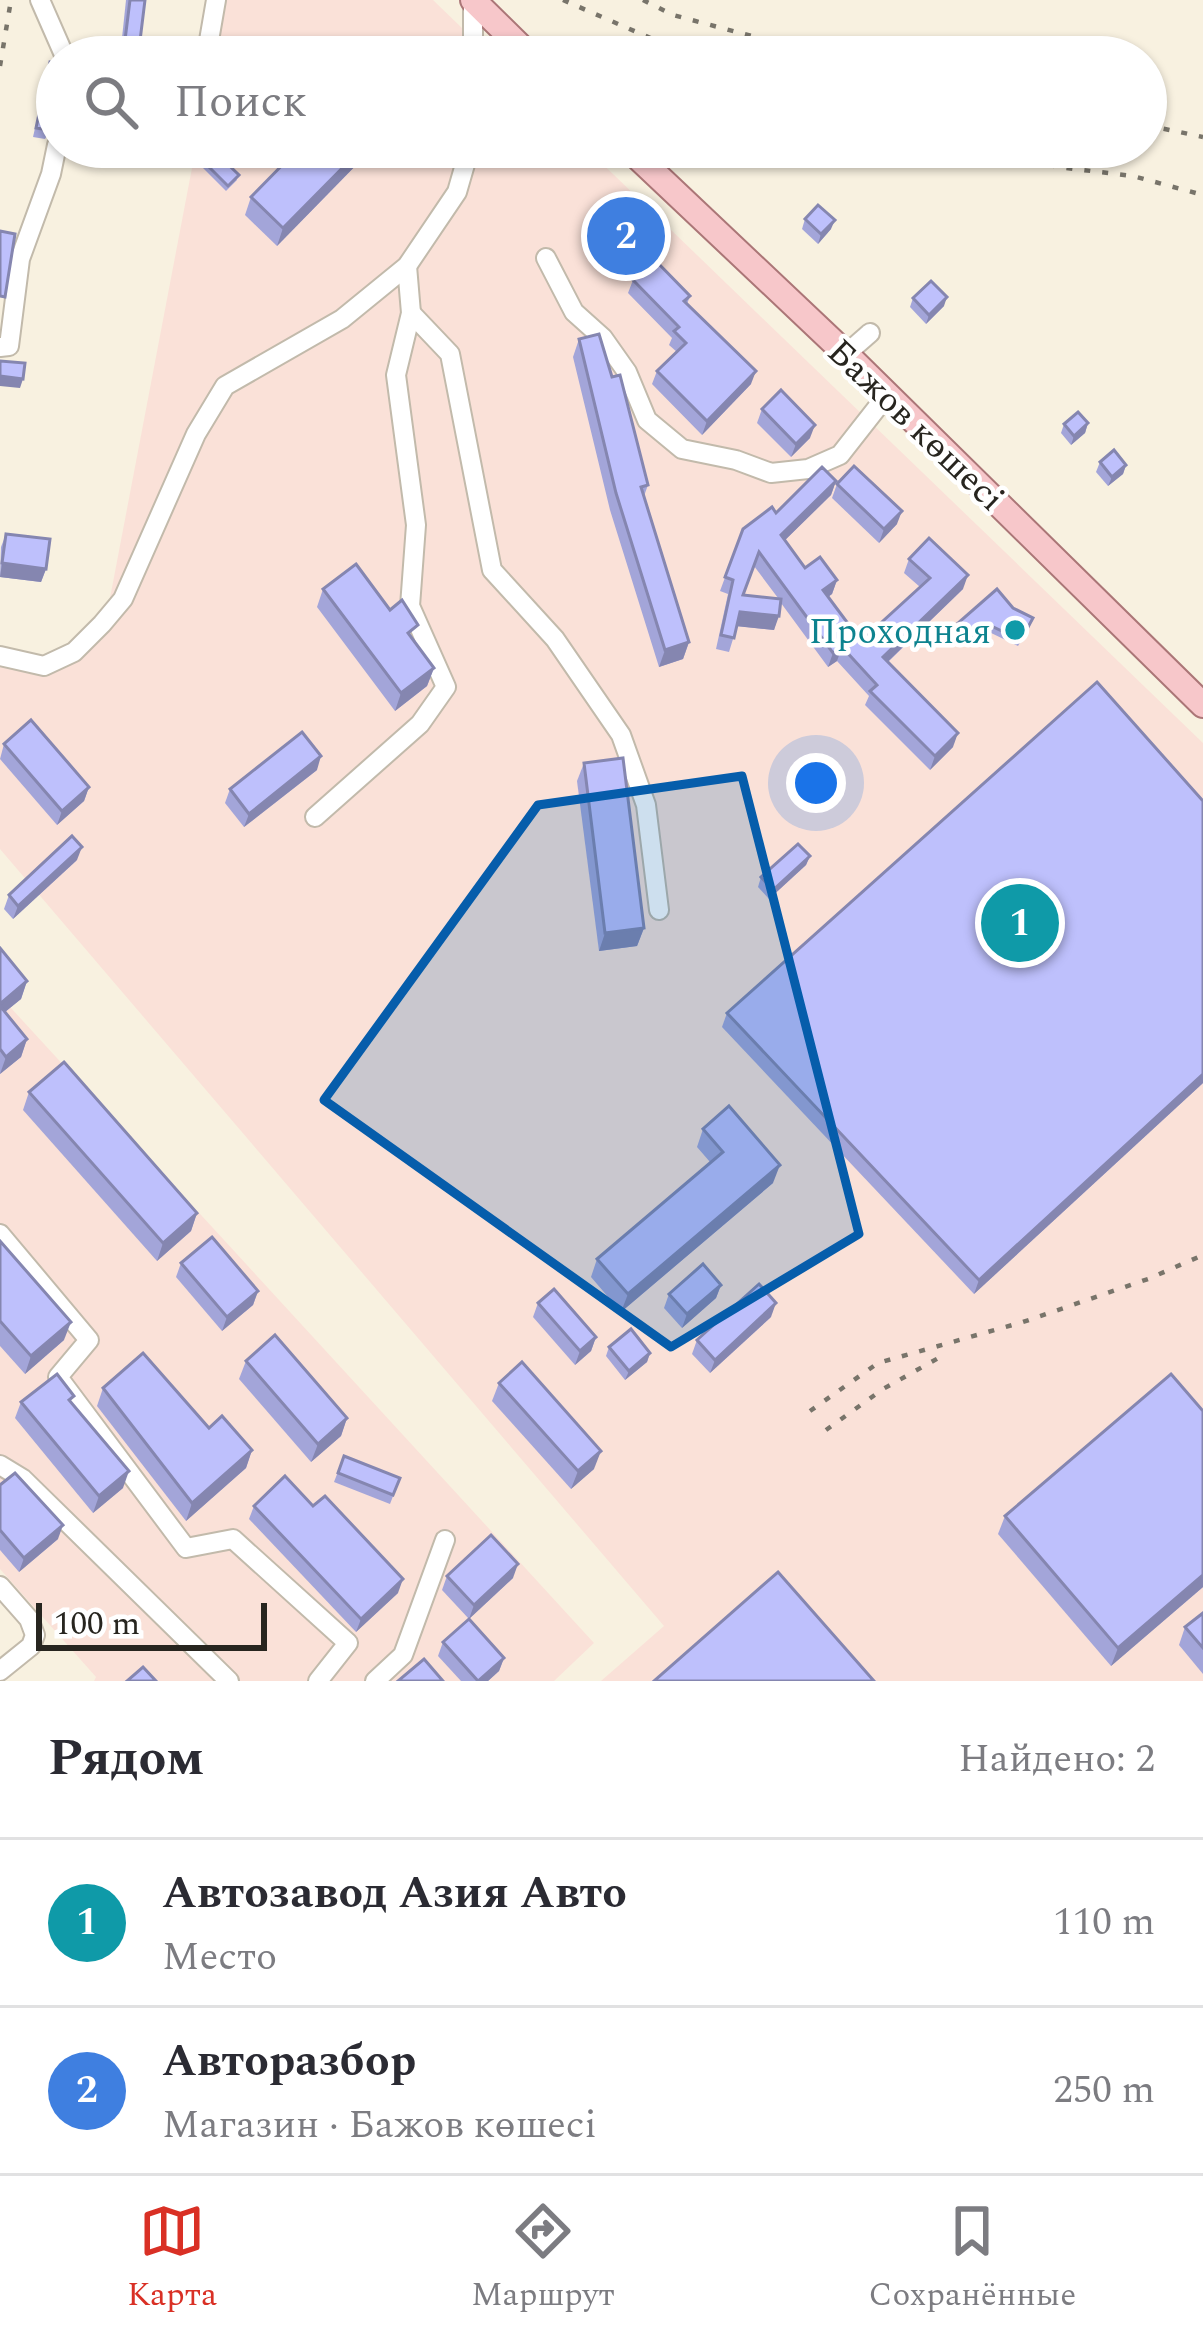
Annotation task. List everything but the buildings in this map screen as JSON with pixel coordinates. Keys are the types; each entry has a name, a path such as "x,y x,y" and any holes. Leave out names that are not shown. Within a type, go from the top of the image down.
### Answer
{"main road":[{"path":"473,0 510,36"},
{"name":"Бажов көшесі","path":"649,168 1203,705"}],"lane":[{"path":"40,0 55,36"},
{"path":"210,36 216,0"},
{"path":"473,0 473,36"},
{"path":"0,347 9,346 20,259 52,168"},
{"path":"0,656 44,666 74,652 123,599 196,434 225,386 341,319 407,266 458,192 464,168"},
{"path":"546,257 574,312 603,338 627,372 647,420 682,449 771,472 808,469 840,455 887,395"},
{"path":"315,817 420,724 446,687 410,606 416,525 396,375 411,313 407,266"},
{"path":"411,313 450,355 492,570 555,640 621,735 646,805 659,910"},
{"path":"846,355 870,333"},
{"path":"0,1234 88,1340 58,1377 186,1548 233,1539 348,1643 318,1681"},
{"path":"0,1465 22,1479 229,1681"},
{"path":"375,1681 403,1654 446,1540"},
{"path":"0,1586 29,1619 35,1635 31,1646 0,1671"}],"highlighted area":[{"path":"742,776 859,1234 671,1347 324,1100 538,805"}],"shaded area":[{"path":"224,0 433,0 470,36 217,36"},
{"path":"192,168 607,168 1203,743 1203,1681 601,1681 664,1626 0,849 0,665 76,658 102,640"},
{"path":"0,996 594,1643 554,1681 94,1681 96,1677 0,1569"}],"railway":[{"path":"0,66 11,0"},
{"path":"563,0 646,36"},
{"path":"643,0 673,15 752,36"},
{"path":"1167,129 1203,137"},
{"path":"1066,168 1133,176 1203,195"},
{"path":"810,1411 878,1363 1023,1322 1203,1255"},
{"path":"826,1430 883,1389 942,1356"}],"place":[{"name":"Авторазбор","path":"626,236"},
{"name":"Проходная","path":"1015,630"},
{"name":"Автозавод Азия Авто","path":"1020,923"}]}
